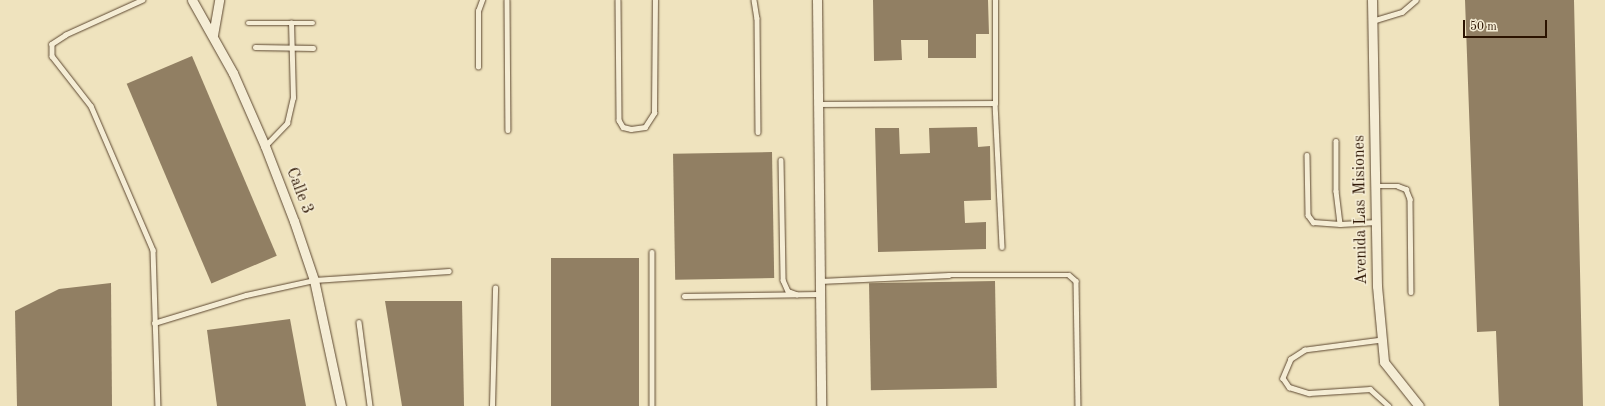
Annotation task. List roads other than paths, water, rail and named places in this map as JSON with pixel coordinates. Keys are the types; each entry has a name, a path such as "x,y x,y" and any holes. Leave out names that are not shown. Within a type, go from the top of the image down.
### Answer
{"street":[{"name":"Calle 3","path":"192,0 213,35 265,146 314,280 342,406"},
{"path":"213,35 219,0"},
{"path":"817,0 818,281 821,406"},
{"name":"Avenida Las Misiones","path":"1372,0 1377,286 1384,362 1419,406"}],"lane":[{"path":"143,0 66,35 52,44 52,56 91,106 153,250 154,323 158,406"},
{"path":"478,67 478,11 482,0"},
{"path":"507,0 508,130"},
{"path":"618,0 619,120 622,127 631,130 645,127 654,113 655,0"},
{"path":"754,0 757,18 758,132"},
{"path":"995,0 995,103 1002,248"},
{"path":"1372,21 1402,12 1416,0"},
{"path":"265,146 287,123 293,98 293,47 291,22"},
{"path":"248,23 313,23"},
{"path":"255,47 313,48"},
{"path":"818,104 995,103"},
{"path":"1336,141 1336,191 1340,224"},
{"path":"1307,155 1308,215 1313,222 1340,224 1376,222"},
{"path":"781,160 783,280 788,291 796,294"},
{"path":"1375,186 1398,186 1406,189 1410,198 1411,292"},
{"path":"652,252 652,406"},
{"path":"154,323 246,295 314,280 449,271"},
{"path":"818,281 949,275 1069,275 1076,281 1078,406"},
{"path":"492,406 495,288"},
{"path":"684,296 819,294"},
{"path":"359,322 370,406"},
{"path":"1382,340 1305,350 1291,359 1283,378 1289,387 1309,393 1370,389 1389,406"}]}
